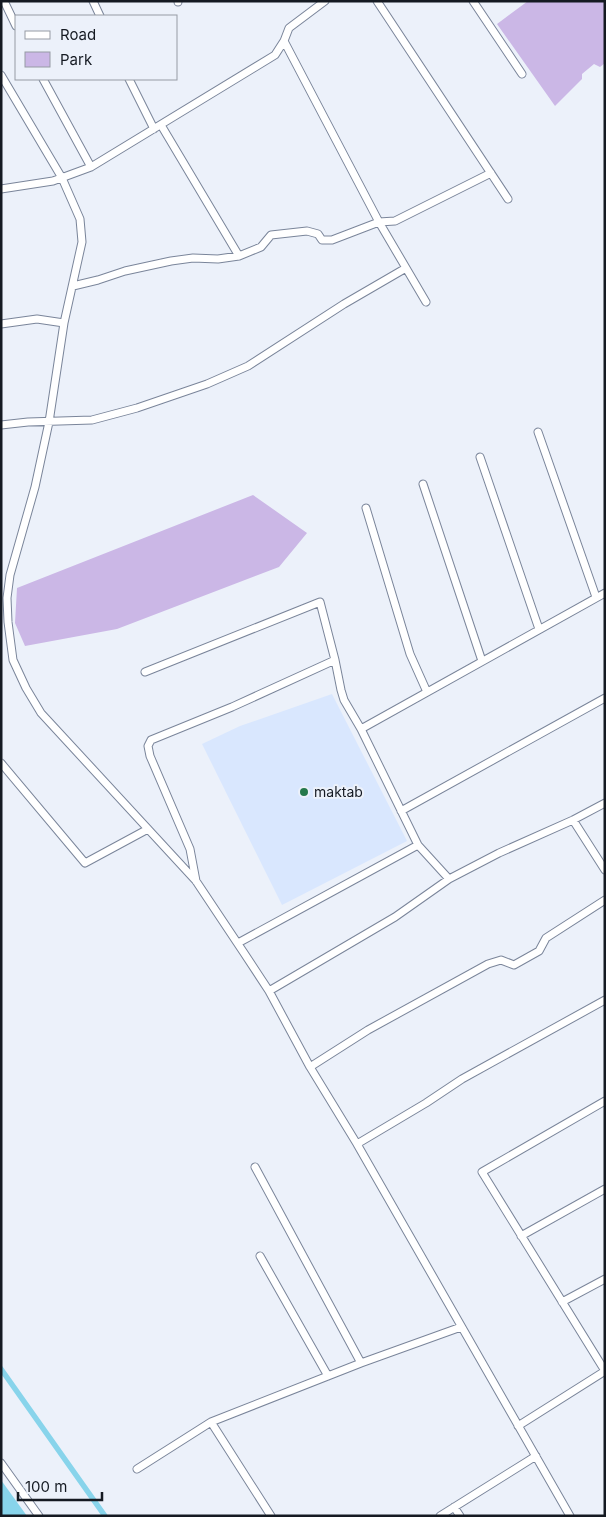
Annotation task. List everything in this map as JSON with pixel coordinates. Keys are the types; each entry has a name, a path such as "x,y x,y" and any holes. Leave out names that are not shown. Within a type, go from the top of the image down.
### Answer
{"street":[{"path":"4,1 15,24"},
{"path":"93,1 100,15"},
{"path":"1,189 53,182 91,167 275,55 284,41 289,28 325,1"},
{"path":"378,1 508,199"},
{"path":"473,1 522,74"},
{"path":"284,41 378,222 426,302"},
{"path":"1,75 62,178 80,219 82,242 64,323 49,422 36,487 10,576 6,598 13,660 26,688 42,713 196,881 238,943 269,991 310,1067 570,1516"},
{"path":"44,80 91,167"},
{"path":"130,80 154,129"},
{"path":"161,125 238,256"},
{"path":"73,286 125,271 171,261 193,258 218,259 238,256 261,247 271,236 307,231 318,234 322,240 332,240 378,222 395,221 491,173"},
{"path":"1,425 28,422 92,420 137,408 206,384 248,366 305,328 406,268"},
{"path":"1,324 37,319 64,323"},
{"path":"538,432 596,597"},
{"path":"480,457 539,629"},
{"path":"423,484 482,661"},
{"path":"366,508 410,654 427,692"},
{"path":"361,729 605,592"},
{"path":"145,672 320,602 344,700 361,729 418,845 450,880"},
{"path":"196,881 190,849 150,756 148,746 151,740 232,707 335,660"},
{"path":"401,810 605,698"},
{"path":"1,763 85,863 148,829"},
{"path":"269,991 395,916 450,880 498,853 573,820 605,803"},
{"path":"573,820 605,870"},
{"path":"238,943 418,845"},
{"path":"310,1067 368,1030 488,964 501,960 514,964 539,951 546,938 605,900"},
{"path":"356,1144 462,1080 605,1000"},
{"path":"518,1426 605,1371 482,1172 605,1101"},
{"path":"255,1167 362,1363"},
{"path":"521,1236 605,1189"},
{"path":"260,1256 328,1376"},
{"path":"562,1302 605,1279"},
{"path":"137,1469 211,1422 362,1363 461,1327"},
{"path":"211,1422 271,1516"},
{"path":"440,1516 536,1456"},
{"path":"1,1463 39,1516"},
{"path":"454,1507 460,1516"}],"shaded area":[{"name":"maktab","path":"332,694 407,841 282,905 202,744 240,726"}],"green space":[{"path":"528,1 605,1 605,63 600,67 594,64 582,74 582,79 555,106 497,24"},
{"path":"253,495 307,533 279,567 117,629 25,646 15,623 17,588"}],"water":[{"path":"1,1480 27,1516 1,1516"}],"waterway":[{"path":"1,1369 105,1516"}],"place":[{"name":"maktab","path":"304,792"}]}
